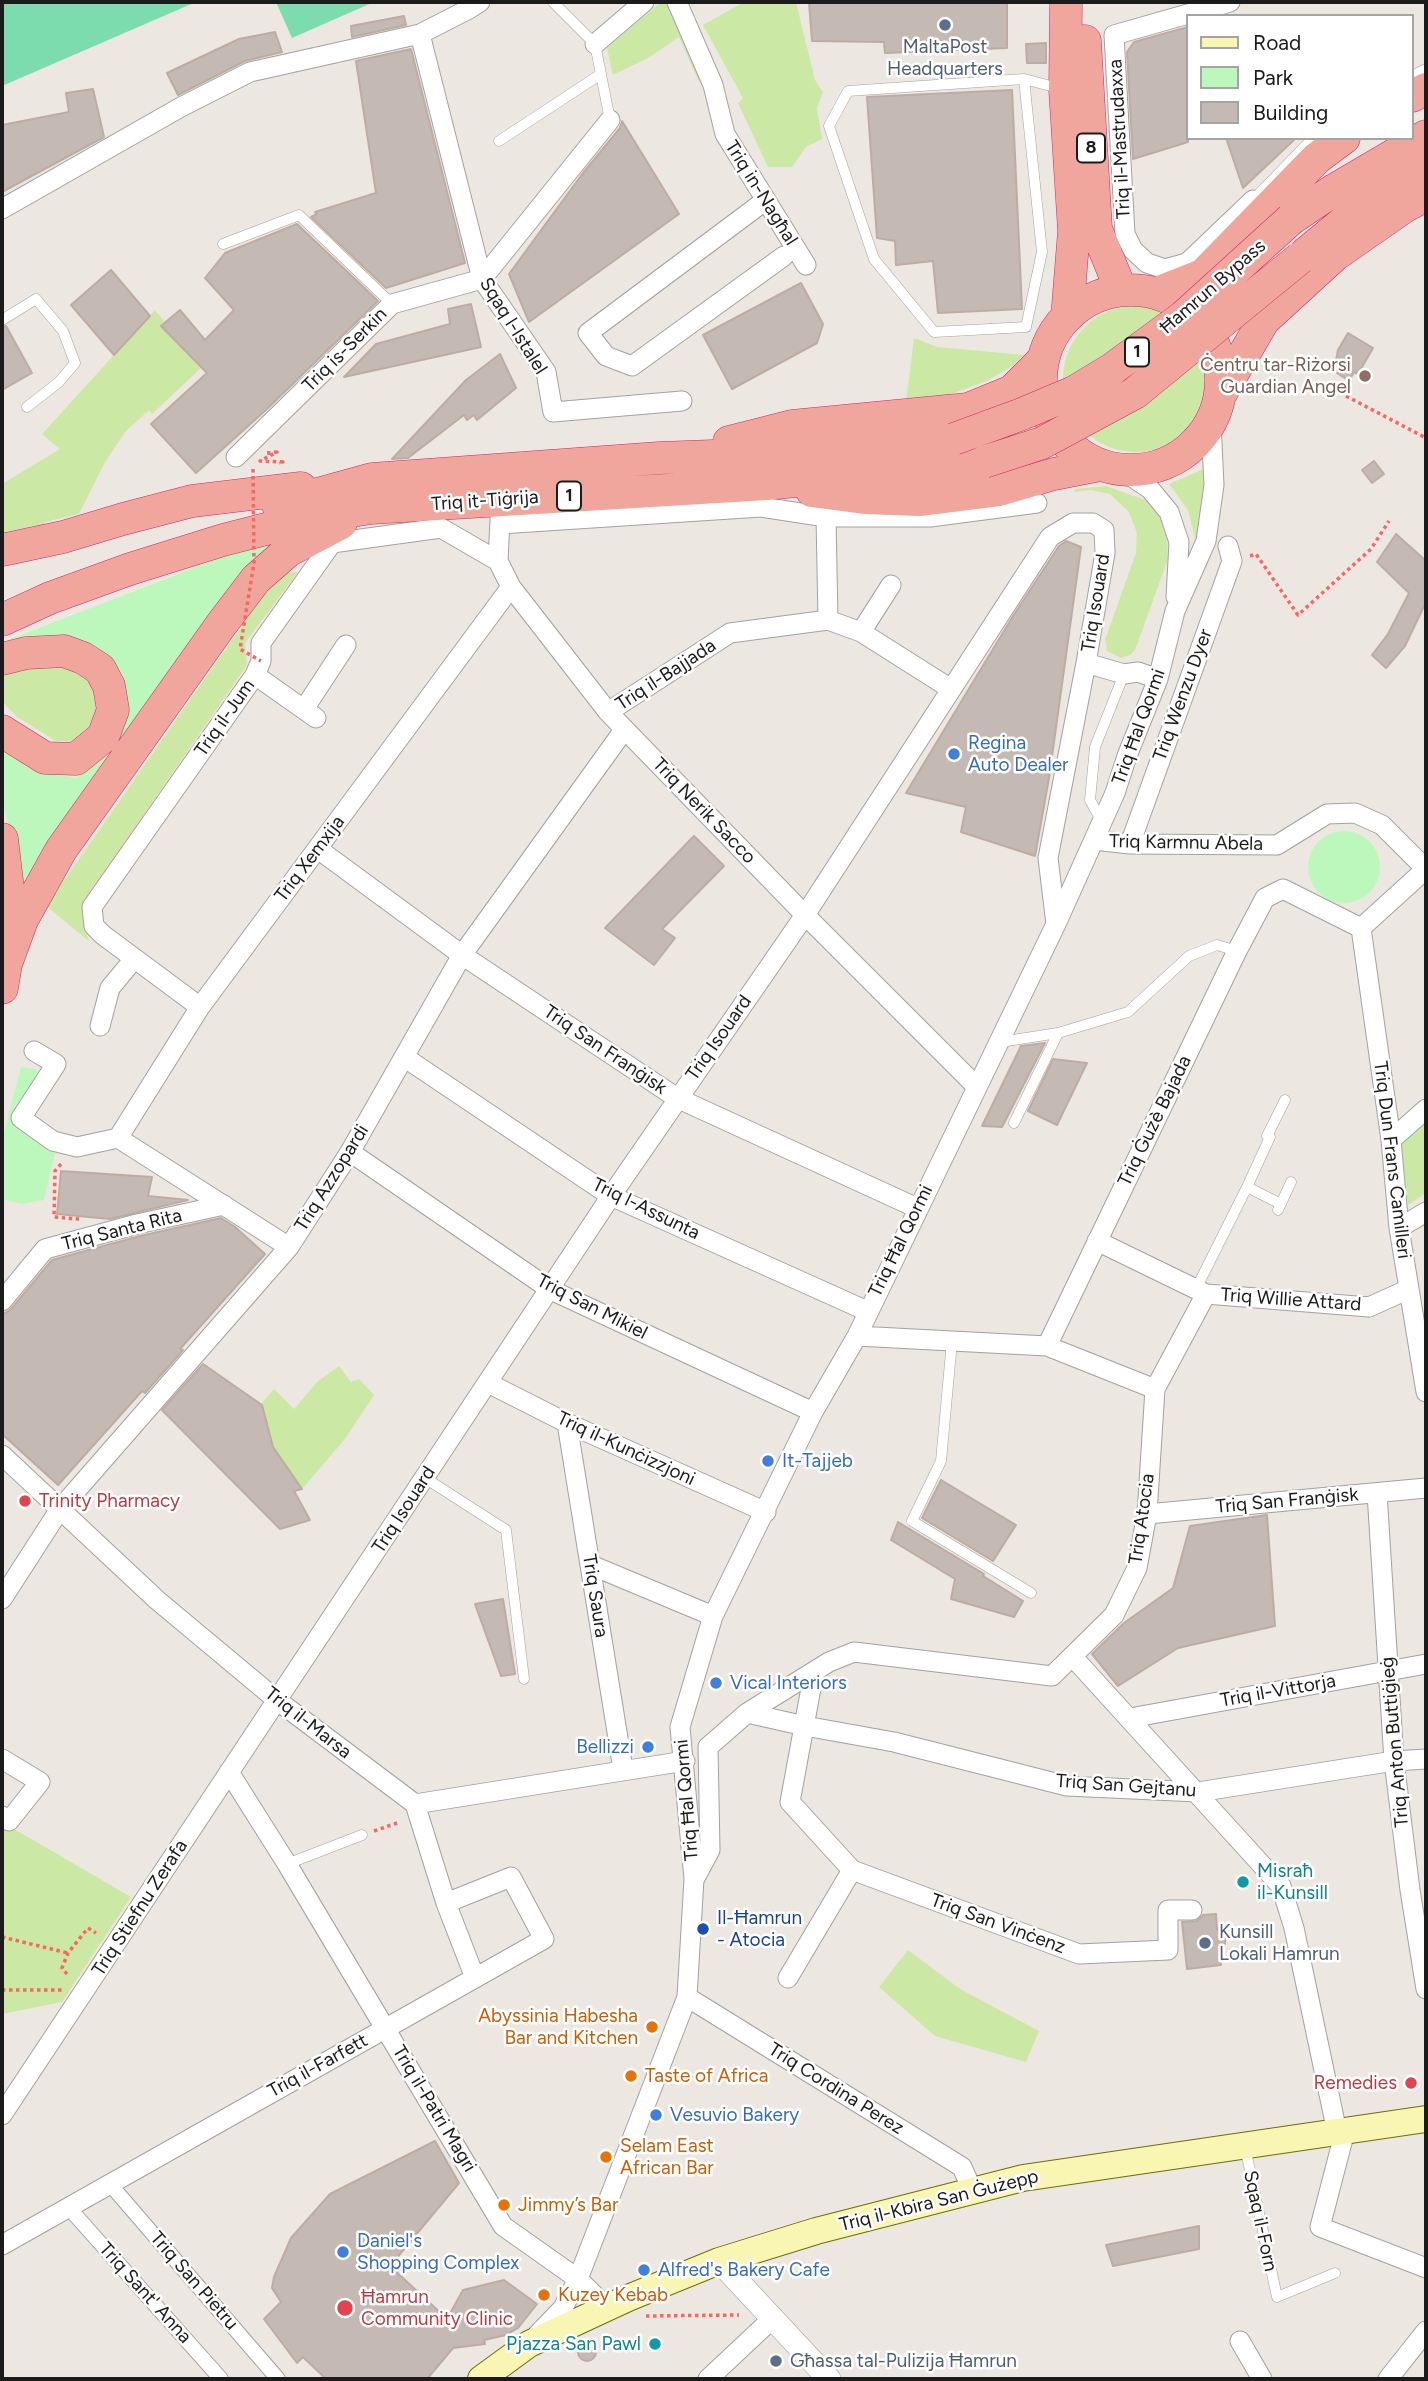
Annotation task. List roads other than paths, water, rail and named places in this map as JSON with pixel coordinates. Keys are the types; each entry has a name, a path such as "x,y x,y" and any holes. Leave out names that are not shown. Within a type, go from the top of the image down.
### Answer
{"highway":[{"name":"8","path":"1066,2 1065,90 1074,231 1067,317"},
{"name":"8","path":"1082,2 1096,229 1121,290"},
{"name":"Ħamrun Bypass","path":"954,439 1074,391 1112,369 1183,317 1291,219 1334,190 1426,136"},
{"name":"Ħamrun Bypass","path":"1157,293 1203,275 1317,158 1341,140"},
{"name":"Ħamrun Bypass","path":"984,462 1042,443 1135,393 1390,184 1426,166"},
{"path":"766,484 864,498 919,500 999,490 1054,474 1110,467 1139,470 1178,457 1195,443 1264,320 1335,255 1426,195"},
{"name":"8","path":"1110,467 1079,454 1065,442 1054,428 1042,395 1040,378 1051,337 1067,317 1091,299 1121,290 1157,293 1179,303 1198,319 1213,340 1220,365 1215,409"},
{"path":"659,458 792,426 968,409 1012,391 1043,360"},
{"name":"Triq it-Tiġrija","path":"2,597 41,579 126,549 372,494 659,458 846,451 954,439"},
{"name":"Triq it-Tiġrija","path":"2,620 50,598 118,573 223,540 309,517 372,494 501,512 984,462"},
{"path":"4,976 22,920 61,850 256,579 288,551 372,494"},
{"name":"1","path":"2,550 63,537 192,501 372,494"},
{"path":"2,659 26,653 64,651 83,658 100,669 109,686 113,710 103,737 76,759 45,758 2,732"},
{"path":"2,839 8,889 4,976"}],"main road":[{"name":"Triq il-Kbira San Ġużepp","path":"481,2379 529,2344 618,2303 719,2262 816,2231 1023,2178 1426,2119"}],"street":[{"path":"2,209 181,107 250,72 420,34 480,2"},
{"path":"595,44 644,2"},
{"name":"Triq in-Nagħal","path":"677,2 713,85 725,134 806,265"},
{"name":"Triq il-Mastrudaxxa","path":"1188,14 1230,2"},
{"name":"Triq il-Mastrudaxxa","path":"1186,15 1114,35 1125,234 1133,250 1147,263 1165,269 1187,263 1253,200"},
{"name":"Sqaq l-Istalel","path":"420,34 482,279 546,372 554,412 682,401"},
{"path":"482,279 610,120"},
{"path":"766,201 588,333 606,356 632,366 784,256"},
{"name":"Triq is-Serkin","path":"236,457 392,304 482,279"},
{"name":"Triq Ħal Qormi","path":"529,2344 563,2308 578,2279 687,1997 694,1879 680,1727 713,1616 766,1513 813,1412 857,1336 976,1086 1000,1042 1098,831 1158,679 1175,611 1206,541 1214,485 1215,409"},
{"name":"Triq Ħal Qormi","path":"1110,467 1150,488 1169,512 1179,542 1175,611"},
{"path":"501,512 761,507 826,517 930,517 1037,503"},
{"name":"Triq Nerik Sacco","path":"501,512 498,561 511,587 608,712 976,1086"},
{"path":"826,517 828,620 862,632 951,689"},
{"name":"Triq Isouard","path":"278,1701 611,1196 805,915 1050,537 1073,523 1093,523 1104,530 1105,552 1048,858 1056,924"},
{"name":"Triq il-Jum","path":"200,1007 134,959 101,939 94,926 92,907 258,668 261,643 332,543 441,528 498,561"},
{"name":"Triq Wenzu Dyer","path":"1130,844 1229,553"},
{"path":"862,632 891,585"},
{"name":"Triq Xemxija","path":"118,1138 200,1007 511,587"},
{"name":"Triq il-Bajjada","path":"608,712 730,634 828,620"},
{"path":"258,668 310,714 346,645"},
{"name":"Triq Isouard","path":"1086,663 1124,674 1138,672 1158,679"},
{"name":"Triq Azzopardi","path":"2,1599 60,1509 289,1247 350,1152 462,955 624,730"},
{"name":"Triq Karmnu Abela","path":"1098,831 1130,844 1277,845 1327,814 1355,813 1382,825 1423,859"},
{"name":"Triq San Franġisk","path":"318,849 462,955 677,1098 917,1208"},
{"path":"1361,928 1423,859"},
{"name":"Triq Ġużè Bajada","path":"1047,1346 1265,898 1283,889 1361,928"},
{"name":"Triq Dun Frans Camilleri","path":"1361,928 1391,1140 1399,1228 1426,1392"},
{"path":"100,1026 110,988 134,959"},
{"path":"34,1051 56,1064 21,1118 53,1141 77,1147 118,1138 289,1247"},
{"name":"Triq l-Assunta","path":"404,1057 611,1196 867,1311"},
{"path":"1391,1140 1426,1109"},
{"name":"Triq San Mikiel","path":"350,1152 551,1290 813,1412"},
{"name":"Triq Santa Rita","path":"2,1301 45,1249 137,1224 224,1205"},
{"path":"1399,1228 1426,1212"},
{"name":"Triq Willie Attard","path":"1097,1241 1201,1291 1369,1307 1409,1289"},
{"path":"857,1336 1047,1346 1155,1389 1201,1291"},
{"name":"Triq il-Kunċizzjoni","path":"488,1383 567,1423 766,1513"},
{"name":"Triq Atocia","path":"708,1747 747,1713 829,1661 854,1652 1052,1676 1114,1615 1137,1568 1147,1514 1155,1389"},
{"name":"Triq Saura","path":"567,1423 623,1769"},
{"name":"Triq il-Marsa","path":"2,1455 157,1600 278,1701 416,1810"},
{"name":"Triq San Franġisk","path":"1147,1514 1426,1488"},
{"name":"Triq Anton Buttiġieġ","path":"1377,1493 1394,1761 1418,1890 1426,1989"},
{"path":"591,1565 713,1616"},
{"path":"1072,1656 1281,1886 1294,1928 1341,2131 1321,2227 1426,2268"},
{"name":"Triq il-Vittorja","path":"1129,1718 1426,1664"},
{"name":"Triq San Vinċenz","path":"814,1672 790,1802 852,1870 1079,1954 1168,1950 1168,1910 1192,1910"},
{"name":"Triq Stiefnu Zerafa","path":"2,2115 278,1701"},
{"name":"Triq San Gejtanu","path":"747,1713 805,1727 894,1742 1067,1786 1198,1792 1394,1761 1426,1759"},
{"name":"Triq Ħal Qormi","path":"694,1879 710,1850 708,1747"},
{"path":"2,1759 40,1782 9,1821 2,1816"},
{"path":"475,1978 446,1903 416,1810 623,1769 685,1760"},
{"name":"Triq il-Patri Magri","path":"229,1772 287,1864 503,2226 578,2279 618,2303"},
{"path":"788,1978 852,1870"},
{"name":"Triq il-Farfett","path":"2,2245 544,1940 511,1877 446,1903"},
{"name":"Triq Cordina Perez","path":"687,1997 962,2167 973,2192"},
{"name":"Triq San Pietru","path":"109,2183 278,2379"},
{"name":"Triq Sant' Anna","path":"69,2208 221,2379"},
{"path":"719,2262 829,2379"},
{"path":"708,2379 769,2316"},
{"path":"1388,2379 1426,2332"},
{"path":"1240,2342 1262,2379"}],"lane":[{"path":"553,2 595,44 610,120"},
{"path":"499,141 601,74"},
{"path":"1024,79 1042,252 1026,327 934,332 874,259 830,126 848,91 1024,79 1065,90"},
{"path":"1253,200 1311,140"},
{"path":"223,244 299,215 392,304"},
{"path":"2,320 36,299 62,331 75,363 59,382 27,408"},
{"path":"1098,831 1090,800 1095,747 1124,674"},
{"path":"1000,1042 1058,1033 1128,1012 1189,956 1217,945 1237,951"},
{"path":"1014,1123 1058,1033"},
{"path":"1201,1291 1285,1100"},
{"path":"1247,1187 1280,1207 1291,1182"},
{"path":"952,1341 941,1461 912,1521 1031,1592"},
{"path":"425,1478 506,1530 524,1679"},
{"path":"287,1864 362,1835"},
{"name":"Sqaq il-Forn","path":"1244,2146 1277,2297 1335,2273"}],"place":[{"name":"MaltaPost Headquarters","path":"945,25"},
{"name":"Ċentru tar-Riżorsi Guardian Angel","path":"1365,376"},
{"name":"Regina Auto Dealer","path":"954,754"},
{"name":"It-Tajjeb","path":"768,1461"},
{"name":"Trinity Pharmacy","path":"25,1501"},
{"name":"Vical Interiors","path":"716,1683"},
{"name":"Bellizzi","path":"648,1747"},
{"name":"Misraħ il-Kunsill","path":"1243,1882"},
{"name":"Il-Ħamrun - Atocia","path":"703,1929"},
{"name":"Kunsill Lokali Hamrun","path":"1205,1943"},
{"name":"Abyssinia Habesha Bar and Kitchen","path":"652,2027"},
{"name":"Taste of Africa","path":"631,2076"},
{"name":"Remedies","path":"1411,2083"},
{"name":"Vesuvio Bakery","path":"656,2115"},
{"name":"Selam East African Bar","path":"606,2157"},
{"name":"Jimmy’s Bar","path":"504,2205"},
{"name":"Daniel's Shopping Complex","path":"343,2252"},
{"name":"Alfred's Bakery Cafe","path":"644,2270"},
{"name":"Kuzey Kebab","path":"544,2295"},
{"name":"Ħamrun Community Clinic","path":"345,2308"},
{"name":"Pjazza San Pawl","path":"655,2344"},
{"name":"Għassa tal-Pulizija Ħamrun","path":"776,2361"}]}
